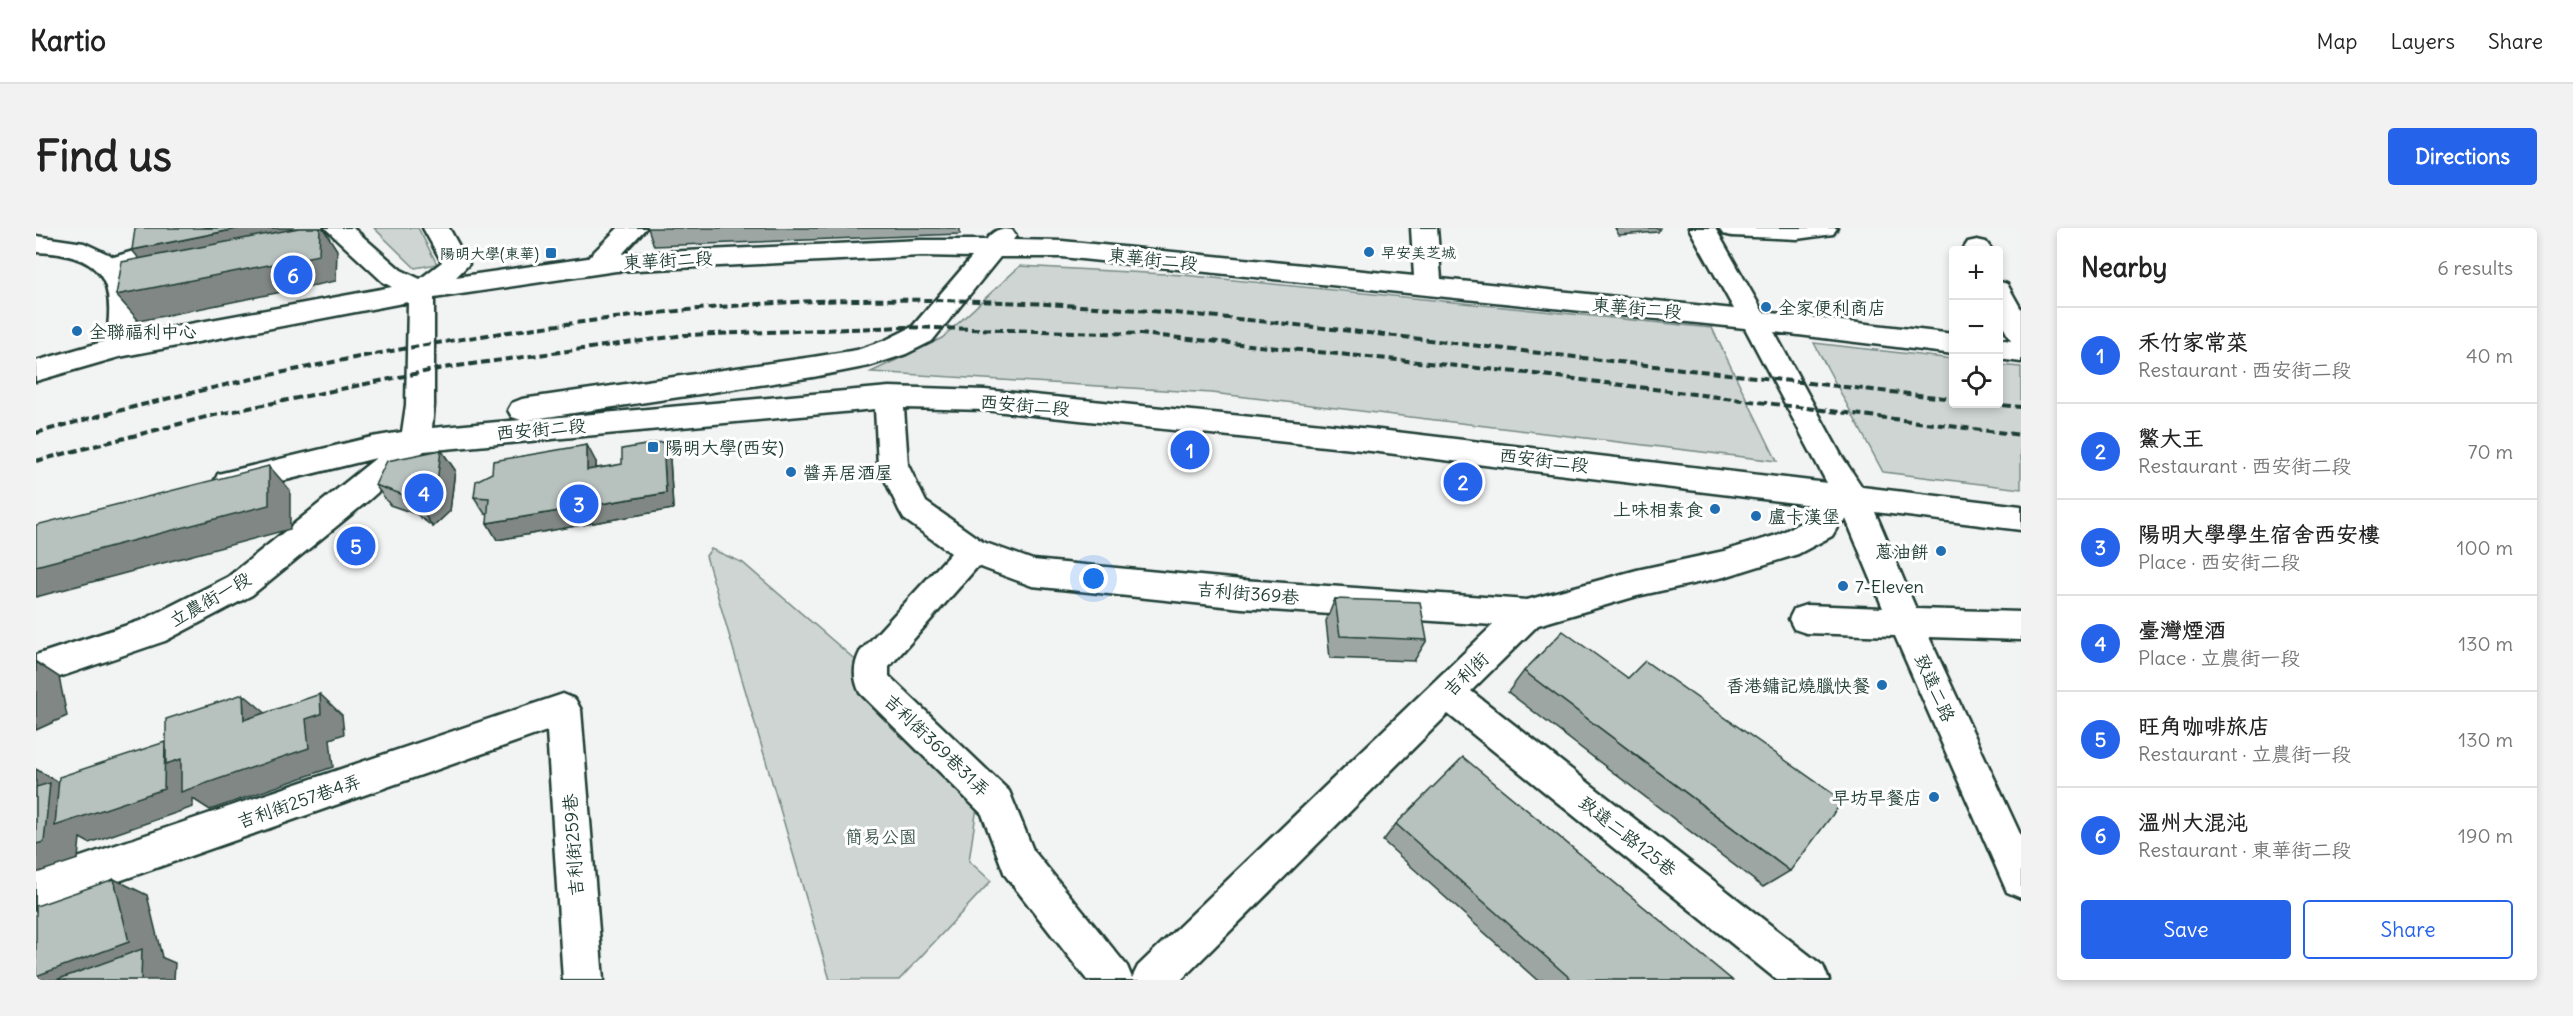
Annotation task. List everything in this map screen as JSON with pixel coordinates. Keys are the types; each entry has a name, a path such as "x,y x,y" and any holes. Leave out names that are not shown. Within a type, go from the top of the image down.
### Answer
{"street":[{"path":"109,267 235,228"},
{"path":"338,228 392,276 421,291"},
{"path":"421,291 456,264 436,228"},
{"path":"597,265 633,228"},
{"path":"1424,228 1428,288"},
{"name":"致遠二路","path":"1702,228 1830,463 1852,496 1905,621 2021,879"},
{"path":"1732,228 1797,231 1824,228"},
{"path":"421,291 420,405 416,441 513,412 813,367 859,359 896,347 922,334 1002,238"},
{"name":"東華街二段","path":"36,370 119,347 421,291 597,265 1002,238 1062,249 1754,320 1949,344"},
{"path":"36,244 57,244 93,257 109,267 118,280 123,316 119,347"},
{"path":"2003,300 2021,335"},
{"path":"2003,350 2021,352"},
{"name":"西安街二段","path":"204,488 372,448 416,441 889,397 985,400 1219,424 1852,496 2021,518"},
{"name":"吉利街369巷","path":"889,397 893,465 915,510 972,551 1032,573 1242,594 1527,614"},
{"name":"立農街一段","path":"36,670 153,631 240,586 359,491 416,441"},
{"name":"吉利街","path":"1152,980 1527,614 1637,583 1724,564 1787,545 1821,527 1827,517 1852,496"},
{"name":"吉利街369巷31弄","path":"972,551 872,662 872,682 996,803 1018,862 1113,980"},
{"path":"1806,619 2021,626"},
{"name":"致遠二路125巷","path":"1447,692 1809,980"},
{"name":"吉利街257巷4弄","path":"36,891 563,710"},
{"name":"吉利街259巷","path":"563,710 583,980"}],"green space":[{"path":"374,228 418,228 437,264 415,268"},
{"path":"1020,266 1183,275 1712,328 1777,461 1212,393 871,372 942,338"},
{"path":"1814,343 1949,359 1949,408 2003,408 2003,365 2021,367 2021,489 1883,472"},
{"name":"簡易公園","path":"711,549 743,563 860,664 977,807 969,861 991,881 899,980 830,980 706,556"}],"building":[{"path":"241,228 132,250 135,229"},
{"path":"299,228 320,228 319,255 116,295 122,262"},
{"path":"663,442 666,493 487,523 489,498 474,497 476,481 492,473 493,461 587,445 587,470 622,464 622,449"},
{"path":"441,450 436,491 419,507 401,494 375,485 387,461"},
{"path":"269,466 269,505 36,566 36,525"},
{"path":"1335,599 1420,602 1427,640 1340,636"},
{"path":"1563,631 1628,678 1645,661 1843,801 1790,871 1524,671"},
{"path":"243,694 244,720 320,694 321,714 306,719 309,748 181,792 181,759 166,764 166,719"},
{"path":"165,742 164,789 55,826 59,777"},
{"path":"1463,757 1732,980 1572,980 1396,824"},
{"path":"50,783 44,842 36,844 36,787"},
{"path":"114,879 129,942 36,976 36,906"},
{"path":"142,949 141,980 56,980"}],"railway":[{"path":"36,433 230,384 361,357 493,334 747,305 860,300 1013,302 1166,312 1319,327 1949,398"},
{"path":"36,461 210,416 443,368 685,335 905,327 1140,334 1527,373 2021,435"},
{"path":"2003,405 2021,407"}],"place":[{"name":"早安美芝城","path":"1369,252"},
{"name":"陽明大學(東華)","path":"551,253"},
{"name":"溫州大混沌","path":"293,275"},
{"name":"全家便利商店","path":"1766,307"},
{"name":"全聯福利中心","path":"77,331"},
{"name":"陽明大學(西安)","path":"653,447"},
{"name":"禾竹家常菜","path":"1190,450"},
{"name":"醬弄居酒屋","path":"791,472"},
{"name":"鱉大王","path":"1463,482"},
{"name":"臺灣煙酒","path":"424,493"},
{"name":"陽明大學學生宿舍西安樓","path":"579,504"},
{"name":"上味相素食","path":"1715,509"},
{"name":"盧卡漢堡","path":"1756,516"},
{"name":"旺角咖啡旅店","path":"356,546"},
{"name":"蔥油餅","path":"1941,551"},
{"name":"7-Eleven","path":"1843,586"},
{"name":"香港鏞記燒臘快餐","path":"1882,685"},
{"name":"早坊早餐店","path":"1934,797"}]}
